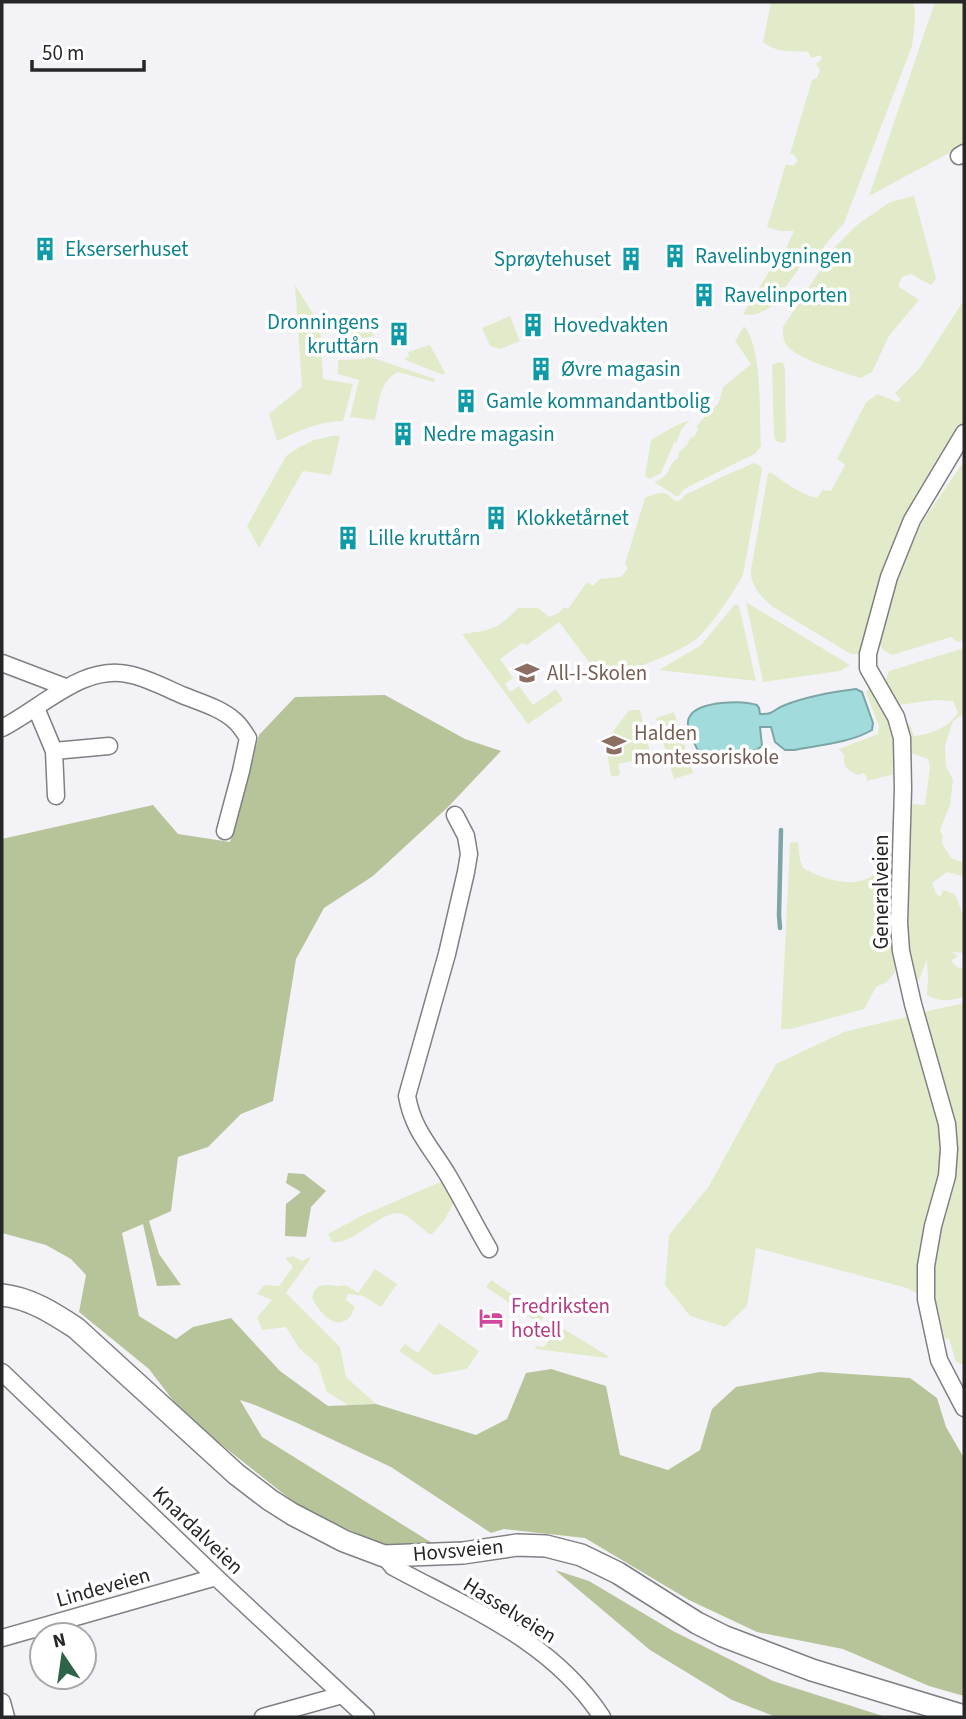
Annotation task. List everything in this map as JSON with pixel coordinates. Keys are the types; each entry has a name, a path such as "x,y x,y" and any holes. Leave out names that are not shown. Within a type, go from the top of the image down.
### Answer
{"street":[{"name":"Generalveien","path":"964,433 912,520 888,577 868,654 868,668 895,717 902,738 899,923 901,951 947,1124 949,1149 947,1176 933,1226 926,1266 926,1299 939,1360 964,1408"},
{"path":"2,663 65,687"},
{"path":"2,728 65,687 86,678 111,673 130,674 219,710 235,721 248,738 225,831"},
{"path":"36,708 54,751 55,796"},
{"path":"54,751 109,746"},
{"path":"455,815 466,836 469,854 466,872 447,954 407,1096 410,1113 418,1130 448,1175 489,1249"},
{"name":"Hovsveien","path":"2,1295 50,1311 76,1328 236,1474 292,1514 344,1541 384,1556 463,1553 517,1545 546,1546 581,1555 618,1573 697,1623 723,1636 812,1670 964,1716"},
{"name":"Knardalveien","path":"2,1372 366,1717"},
{"name":"Hasselveien","path":"384,1556 393,1567 511,1630 543,1653 572,1679 602,1717"},
{"name":"Lindeveien","path":"2,1637 216,1577"},
{"path":"263,1717 342,1695"},
{"path":"2,1702 6,1717"}],"green space":[{"path":"771,2 913,2 915,24 912,46 844,223 819,255 800,267 771,307 751,315 743,314 782,251 785,251 794,231 767,227 786,164 793,166 798,161 790,154 812,80 817,78 820,70 816,64 822,59 820,55 813,58 808,52 779,50 763,42"},
{"path":"935,2 964,2 964,145 869,196"},
{"path":"914,196 936,278 931,285 911,274 902,277 898,286 919,300 889,336 872,372 860,378 819,364 790,349 784,341 783,327 835,247 857,225 890,202"},
{"path":"295,285 320,325 323,379 353,384 343,421 317,425 277,441 269,414 302,387"},
{"path":"962,303 964,429 946,455 861,654 851,654 773,607 754,586 751,570 768,474 770,472 798,491 817,498 823,490 831,491 845,465 837,459 866,402 878,394 897,402 901,400 895,393 920,368"},
{"path":"510,316 520,341 500,349 490,346 482,328"},
{"path":"362,318 374,336 358,339 355,343 352,338 348,339 349,345 354,346 357,343 363,350 359,353 344,348 341,326"},
{"path":"744,326 750,336 757,366 761,446 756,453 684,489 678,497 654,482 665,476 678,458 679,452 690,438 694,437 697,426 719,402 723,387 751,364 735,341"},
{"path":"430,345 445,373 443,375 404,358 409,357 408,352"},
{"path":"370,357 435,379 434,382 398,372 384,386 375,420 350,417 359,380 338,374 338,360"},
{"path":"779,362 784,364 785,370 786,441 782,443 776,441 774,436 772,365"},
{"path":"690,420 681,430 661,473 650,479 645,476 651,440"},
{"path":"340,436 331,475 303,471 259,548 247,526 286,456 314,440"},
{"path":"964,461 964,640 957,642 951,637 892,655 881,648 880,635 899,577 921,524"},
{"path":"754,463 761,466 762,470 743,575 707,628 695,640 664,657 604,676 589,662 559,622 527,645 522,643 500,659 513,678 505,684 510,692 519,686 533,705 556,689 563,700 528,724 462,634 493,628 518,608 538,608 549,617 559,613 564,607 568,609 587,582 593,586 600,579 621,577 628,568 625,564 645,498 664,493 678,501 685,495"},
{"path":"746,602 850,665 840,671 763,682"},
{"path":"735,604 739,606 756,681 659,670 701,645"},
{"path":"964,648 964,714 953,721 945,746 946,766 953,780 950,805 940,830 942,843 951,858 964,863 964,872 962,876 947,872 932,883 937,895 941,896 943,890 955,894 964,918 964,953 952,952 958,956 951,961 958,968 964,967 964,997 941,1000 927,995 927,959 919,980 915,982 906,950 907,809 911,804 925,805 930,767 928,759 910,753 905,723 910,725 914,736 920,735 945,726 958,712 953,701 935,700 898,705 886,679 889,671"},
{"path":"870,687 892,729 898,763 895,774 866,781 864,773 858,775 846,768 844,755 839,749 878,734 879,726 866,692"},
{"path":"385,695 465,739 501,751 448,807 373,876 324,908 296,959 273,1101 241,1114 208,1147 178,1157 171,1211 149,1221 159,1254 181,1285 157,1286 143,1224 122,1233 139,1316 176,1339 193,1327 231,1318 280,1371 328,1406 376,1404 476,1435 507,1419 526,1373 551,1369 606,1386 620,1455 668,1470 700,1450 712,1409 736,1387 820,1372 910,1378 937,1398 946,1427 964,1458 964,1696 929,1686 843,1649 757,1632 689,1600 585,1538 504,1529 491,1533 391,1467 240,1400 262,1437 432,1543 391,1548 304,1510 185,1416 149,1369 79,1312 86,1275 71,1259 46,1245 2,1233 2,839 153,805 178,834 230,842 259,735 295,697"},
{"path":"640,710 651,757 618,764 620,774 611,776 606,746 602,743 628,711"},
{"path":"674,712 693,773 674,779 656,718"},
{"path":"798,842 803,868 840,881 863,880 873,875 882,866 888,852 893,853 895,972 887,982 876,987 864,1009 791,1029 781,1029 790,843"},
{"path":"964,1003 964,1365 956,1362 949,1339 945,1339 934,1295 923,1292 922,1296 907,1288 756,1248 747,1306 725,1327 690,1316 665,1285 669,1235 709,1186 776,1064 844,1032"},
{"path":"288,1173 304,1174 326,1191 311,1207 306,1237 285,1236 286,1204 301,1192 286,1183"},
{"path":"443,1181 456,1198 444,1221 432,1234 406,1215 395,1213 350,1238 332,1242 328,1234 363,1215"},
{"path":"293,1256 302,1261 309,1257 310,1259 286,1293 340,1347 346,1377 376,1404 348,1405 327,1392 318,1365 299,1348 286,1327 262,1330 257,1317 272,1300 257,1294 264,1285 279,1286 293,1267 285,1258"},
{"path":"375,1269 397,1284 381,1307 363,1296 348,1294 346,1300 355,1307 349,1318 337,1322 327,1317 312,1298 319,1286 328,1285 346,1285 358,1293"},
{"path":"491,1280 544,1316 540,1324 486,1287"},
{"path":"549,1320 608,1356 607,1358 536,1349 535,1346 544,1347 549,1340 543,1335 540,1338 538,1336"},
{"path":"439,1323 479,1351 467,1369 434,1375 399,1351 405,1344 418,1353"},
{"path":"555,1570 589,1581 673,1631 773,1681 886,1717 776,1717 732,1700 650,1650"}],"water":[{"path":"856,689 862,692 873,723 872,730 834,743 785,750 775,742 771,727 760,727 762,746 710,763 699,752 688,726 690,716 695,711 711,705 750,703 757,705 760,714 765,714 802,699"}],"waterway":[{"path":"780,928 781,830"}],"place":[{"name":"Ekserserhuset","path":"45,249"},
{"name":"Ravelinbygningen","path":"675,256"},
{"name":"Sprøytehuset","path":"631,259"},
{"name":"Ravelinporten","path":"704,295"},
{"name":"Hovedvakten","path":"533,325"},
{"name":"Dronningens kruttårn","path":"399,334"},
{"name":"Øvre magasin","path":"541,369"},
{"name":"Gamle kommandantbolig","path":"466,401"},
{"name":"Nedre magasin","path":"403,434"},
{"name":"Klokketårnet","path":"496,518"},
{"name":"Lille kruttårn","path":"348,538"},
{"name":"All-I-Skolen","path":"527,673"},
{"name":"Halden montessoriskole","path":"614,745"},
{"name":"Fredriksten hotell","path":"491,1318"}]}
